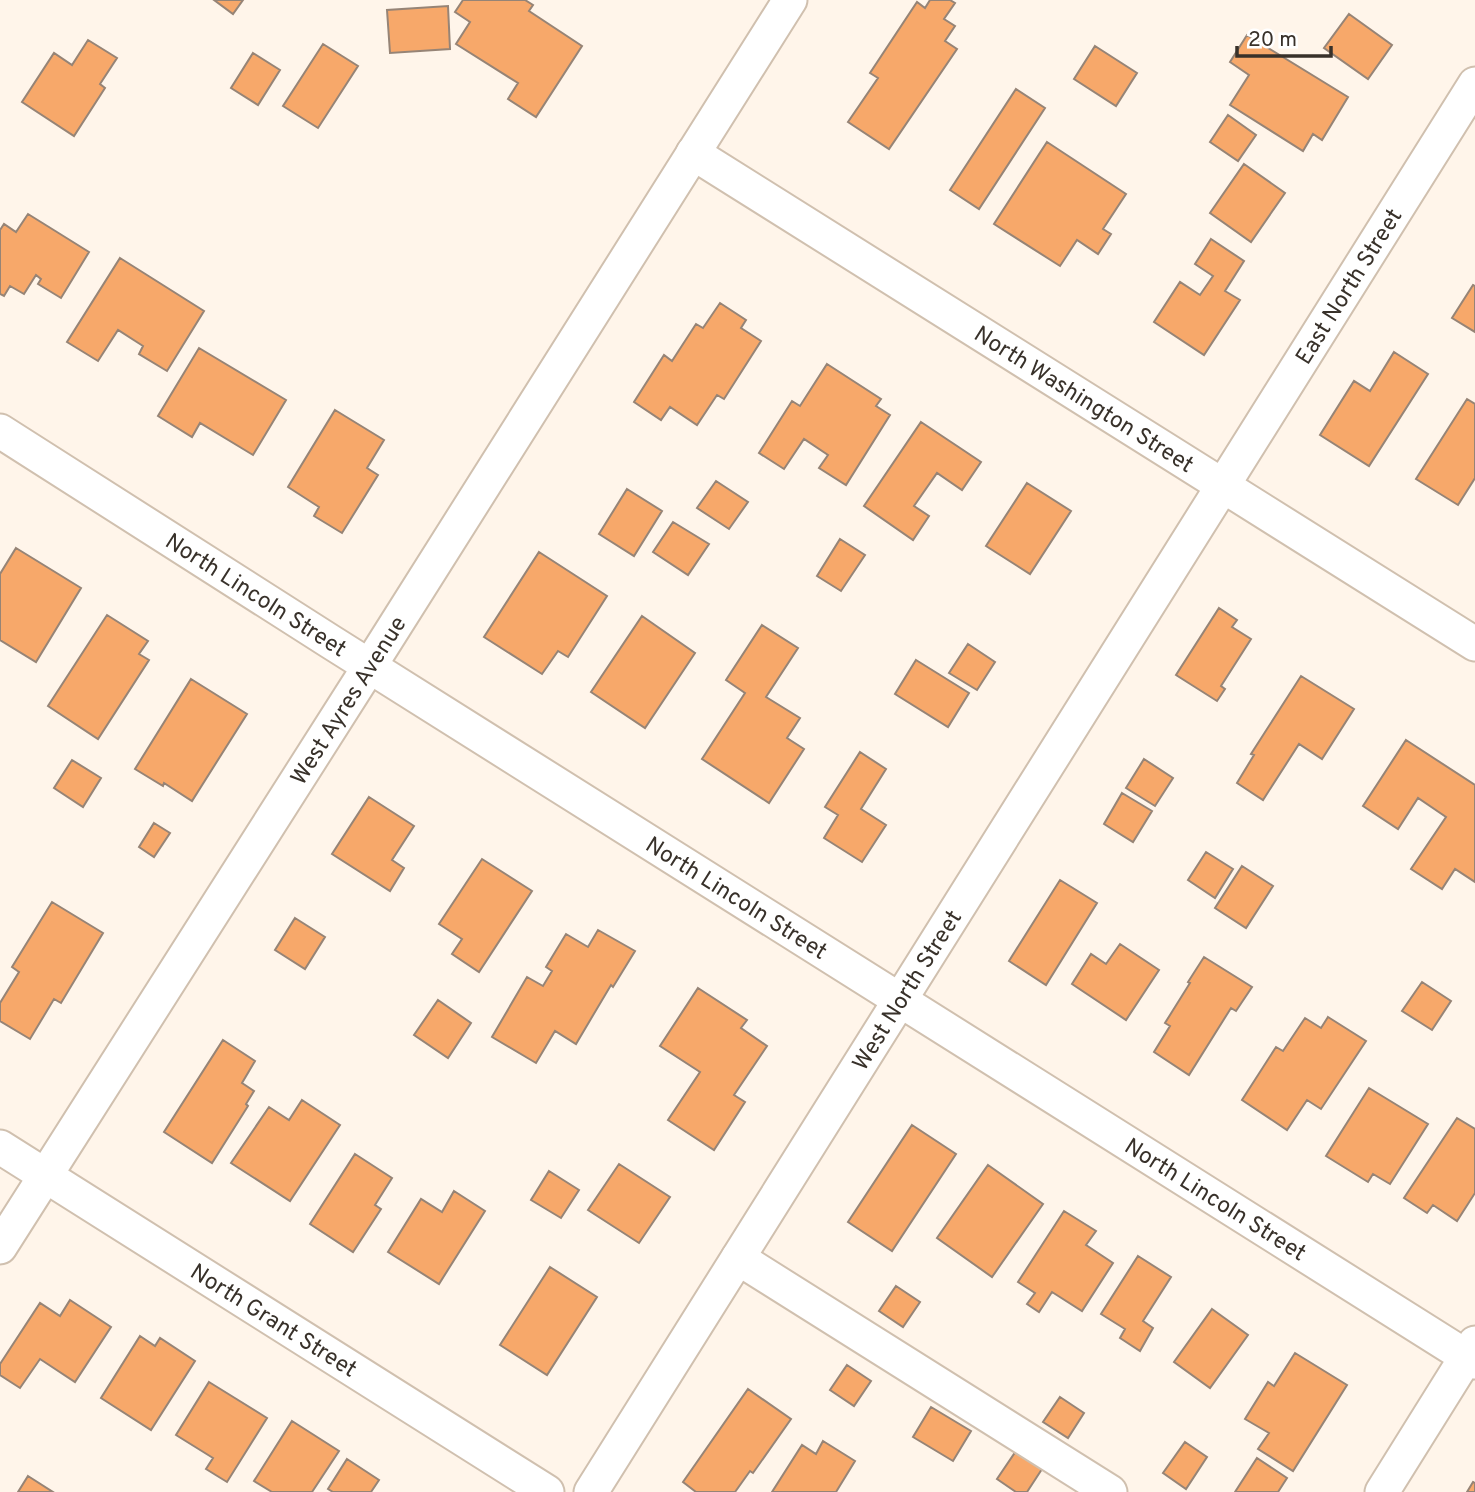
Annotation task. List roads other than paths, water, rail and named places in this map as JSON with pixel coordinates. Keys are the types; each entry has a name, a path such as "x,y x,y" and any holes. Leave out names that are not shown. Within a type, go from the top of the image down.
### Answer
{"street":[{"name":"West Ayres Avenue","path":"0,1247 693,153 783,2"},
{"name":"East North Street","path":"1223,486 1475,84"},
{"name":"North Washington Street","path":"693,153 1475,645"},
{"name":"North Lincoln Street","path":"0,431 369,667 900,1000 1472,1354"},
{"name":"West North Street","path":"591,1492 1223,486"},
{"name":"North Grant Street","path":"0,1147 547,1492"},
{"path":"738,1258 1110,1492"},
{"path":"1382,1492 1472,1354"}]}
